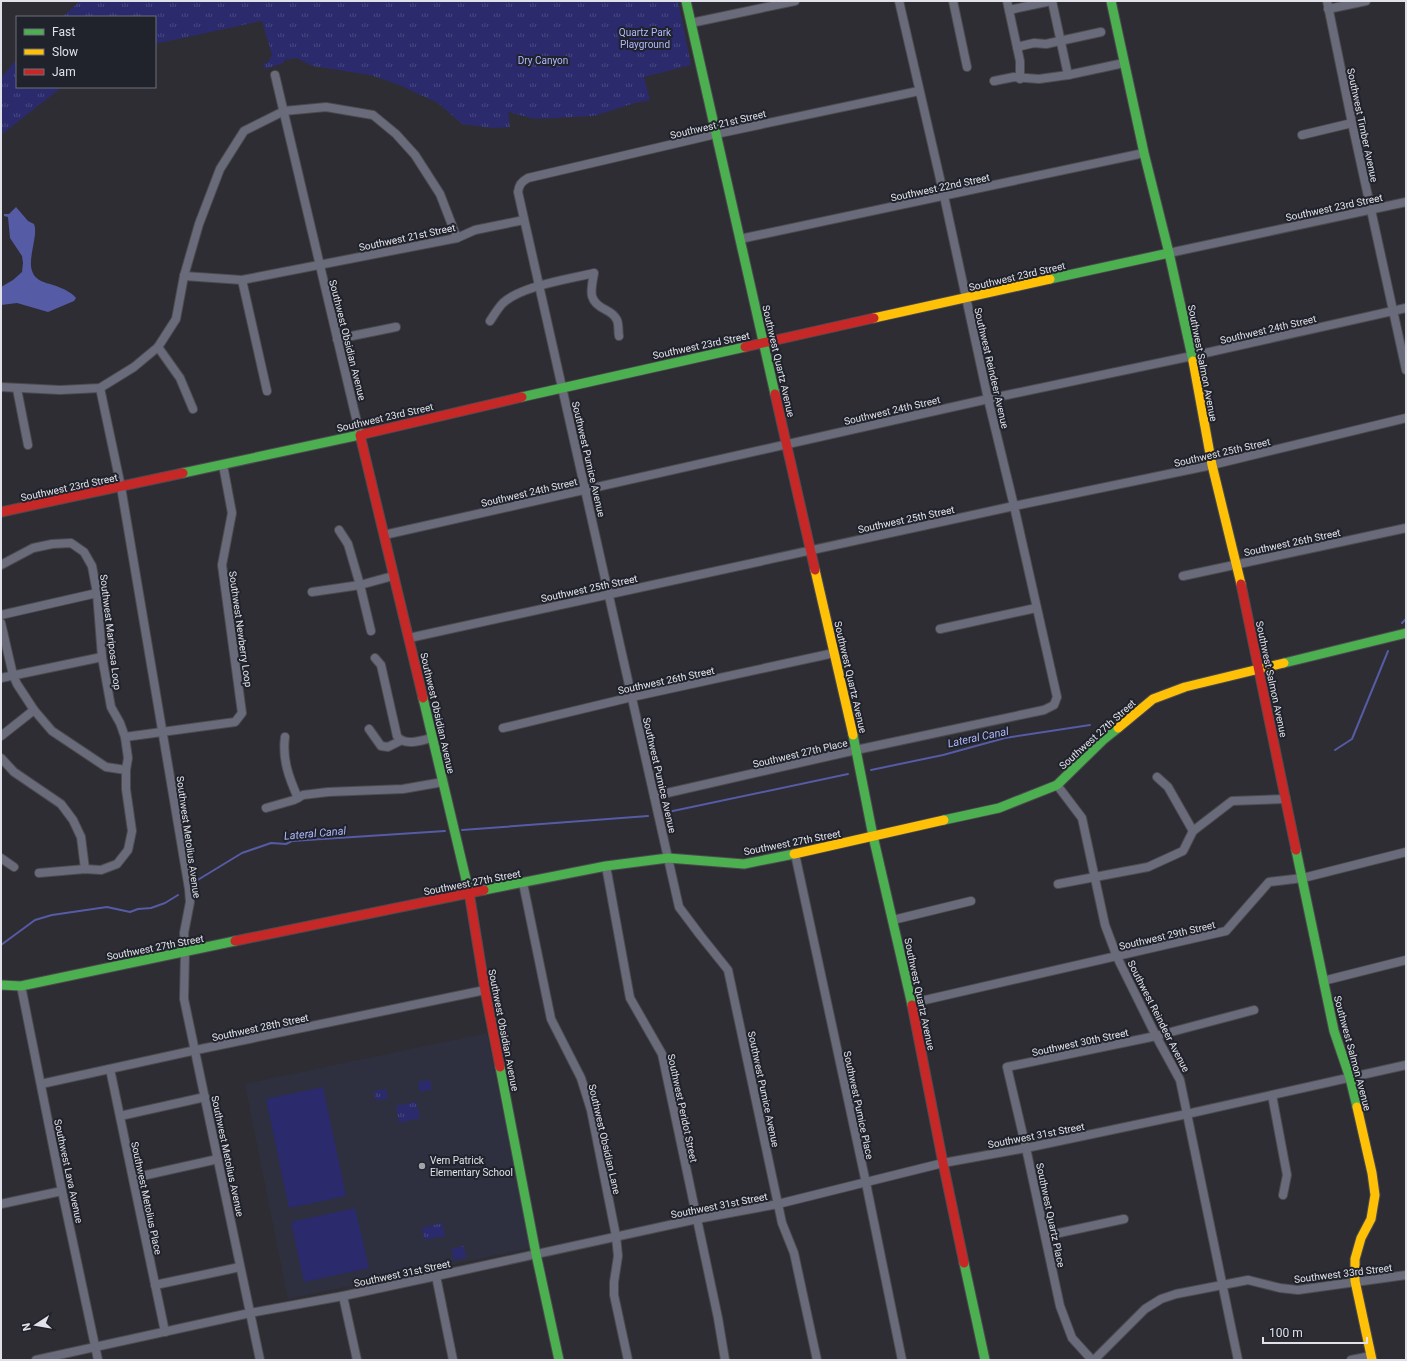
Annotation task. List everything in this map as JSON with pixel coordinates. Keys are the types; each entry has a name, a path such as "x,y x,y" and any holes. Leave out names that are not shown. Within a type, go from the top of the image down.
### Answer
{"street":[{"name":"Southwest Quartz Avenue","path":"686,1 856,750 873,836 912,1003 943,1164 985,1360"},
{"path":"691,23 795,1"},
{"name":"Southwest Reindeer Avenue","path":"898,1 944,196 988,399 1057,697 1054,705 1044,710"},
{"path":"953,1 967,67"},
{"path":"1007,1 1020,61 1020,79"},
{"path":"1009,10 1052,1 1068,75"},
{"name":"Southwest Salmon Avenue","path":"1111,1 1144,153 1192,356 1212,465 1237,564 1260,669 1334,1032 1350,1078 1372,1173 1375,1195 1370,1219 1355,1259 1355,1282 1372,1358"},
{"path":"1328,5 1366,1"},
{"name":"Southwest Timber Avenue","path":"1328,5 1406,370"},
{"path":"1017,47 1034,43 1046,44 1101,32"},
{"path":"994,81 1014,77 1020,79 1039,79 1068,75 1124,62"},
{"name":"Southwest Obsidian Avenue","path":"275,75 317,265 337,339 409,638 468,894 484,990 536,1254 559,1360"},
{"name":"Southwest 21st Street","path":"523,181 528,178 716,134 919,91"},
{"path":"1,387 60,390 100,388 134,367 158,347 176,319 184,276 199,224 220,169 244,131 284,111 326,107 373,115 396,134 415,155 440,194 457,238"},
{"path":"1302,135 1352,123"},
{"name":"Southwest 22nd Street","path":"740,239 1144,153"},
{"name":"Southwest Pumice Avenue","path":"523,181 519,185 518,192 524,220 679,906 728,970 782,1223 794,1253 817,1360"},
{"name":"Southwest 23rd Street","path":"1,512 360,435 562,387 764,342 1406,202"},
{"name":"Southwest 21st Street","path":"184,276 242,280 457,238 475,230 524,220"},
{"path":"490,321 503,303 518,294 539,286 594,273 590,292 592,300 610,312 617,320 619,336"},
{"path":"242,280 267,391"},
{"name":"Southwest 24th Street","path":"384,535 988,399 1192,356 1406,308"},
{"path":"337,339 396,327"},
{"path":"158,347 180,378 193,409"},
{"name":"Southwest Metolius Avenue","path":"100,388 121,487 163,731 190,902 184,933 184,999 196,1050 260,1360"},
{"path":"17,389 28,445"},
{"name":"Southwest 25th Street","path":"409,638 608,593 1212,465 1406,418"},
{"name":"Southwest Newberry Loop","path":"125,737 235,722 242,713 222,565 232,513 223,465"},
{"name":"Southwest 26th Street","path":"1183,576 1406,528"},
{"path":"339,530 348,544 360,585 370,631"},
{"name":"Southwest Mariposa Loop","path":"1,565 33,548 52,544 71,543 84,552 92,566 97,593 102,657 111,707 120,723 125,737 128,758 126,770 126,789 132,831 128,850 117,864 101,870 85,869 39,873"},
{"path":"312,592 360,585 393,576"},
{"path":"1,615 97,593"},
{"path":"940,629 1036,608"},
{"path":"1,623 13,675 17,684 34,710 52,731 106,767 126,770"},
{"name":"Southwest 27th Street","path":"1,985 21,986 332,920 606,866 668,858 744,864 769,860 999,808 1057,786 1103,740 1152,699 1185,686 1406,633"},
{"name":"Southwest 26th Street","path":"503,728 632,697 834,653"},
{"path":"1,678 102,657"},
{"path":"375,658 381,665 397,736 400,741"},
{"path":"1,736 34,710"},
{"name":"Southwest 27th Place","path":"654,796 856,750 1044,710"},
{"path":"369,729 381,746 388,747 400,741 407,743 432,738"},
{"path":"285,737 284,748 286,764 290,782 298,798"},
{"path":"1,758 14,772 61,804 65,809 73,820 81,837 85,869"},
{"path":"1157,777 1168,788 1193,831"},
{"path":"266,808 303,796 328,792 403,789 442,782"},
{"name":"Southwest Reindeer Avenue","path":"1057,786 1082,818 1105,925 1117,957 1156,1036 1180,1080 1238,1360"},
{"path":"1058,884 1148,867 1183,851 1193,831 1232,802 1286,799"},
{"name":"Southwest 29th Street","path":"912,1003 1226,931 1269,882 1303,878 1406,852"},
{"name":"Southwest Pumice Place","path":"795,854 866,1183 902,1360"},
{"path":"1,858 14,867"},
{"name":"Southwest Peridot Street","path":"606,866 630,998 662,1054 718,1318 725,1360"},
{"name":"Southwest Obsidian Lane","path":"523,883 551,1019 581,1078 591,1110 616,1236 618,1256 614,1282 614,1295 628,1360"},
{"path":"893,920 971,901"},
{"path":"1323,981 1406,960"},
{"name":"Southwest Lava Avenue","path":"21,986 98,1360"},
{"name":"Southwest 28th Street","path":"41,1084 484,990"},
{"name":"Southwest 30th Street","path":"1007,1067 1156,1036 1254,1010"},
{"name":"Southwest 31st Street","path":"36,1360 250,1313 343,1296 697,1218 778,1204 943,1164 1187,1114 1406,1065"},
{"name":"Southwest Quartz Place","path":"1007,1067 1060,1306 1072,1338 1093,1360"},
{"name":"Southwest Metolius Place","path":"110,1069 165,1332"},
{"path":"1272,1095 1287,1175 1283,1195"},
{"path":"120,1116 205,1097"},
{"path":"133,1178 218,1159"},
{"path":"1,1204 62,1191"},
{"path":"1045,1236 1124,1219"},
{"path":"155,1285 240,1267"},
{"name":"Southwest 33rd Street","path":"1093,1360 1145,1309 1161,1299 1176,1294 1248,1280 1280,1288 1298,1290 1406,1275"},
{"path":"436,1276 453,1360"},
{"path":"343,1296 357,1360"},
{"path":"1352,1360 1372,1358"}],"shaded area":[{"path":"487,1033 530,1248 288,1299 245,1084"}],"green space":[{"name":"Dry Canyon","path":"80,1 678,1 691,65 644,77 650,100 635,103 594,116 535,119 508,112 510,127 492,128 462,124 438,103 397,84 370,75 312,66 297,58 284,60 284,63 265,69 263,64 268,62 272,55 262,21 156,44 156,16 63,16"},
{"path":"16,60 16,88 61,88 1,135 1,78"},
{"path":"430,1080 432,1089 420,1092 418,1082"},
{"path":"323,1087 346,1196 289,1208 266,1099"},
{"path":"386,1089 388,1098 376,1101 374,1091"},
{"path":"416,1102 420,1118 399,1123 396,1106"},
{"path":"355,1208 369,1268 304,1282 291,1222"},
{"path":"442,1223 445,1236 424,1240 422,1228"},
{"path":"464,1246 466,1258 454,1260 451,1249"}],"water":[{"path":"16,207 28,221 34,224 35,228 31,266 32,272 42,282 69,292 76,298 74,301 48,312 17,303 1,305 1,287 13,280 22,272 22,256 10,238 8,217 4,216 4,214 9,214"}],"waterway":[{"path":"1402,623 1406,619"},
{"path":"1335,750 1352,739 1388,651"},
{"name":"Lateral Canal","path":"871,770 943,755 1005,738 1090,725"},
{"name":"Lateral Canal","path":"668,812 848,774"},
{"name":"Lateral Canal","path":"462,830 648,816"},
{"name":"Lateral Canal","path":"196,881 242,853 271,843 286,844 292,841 445,831"},
{"name":"Lateral Canal","path":"1,945 35,920 52,915 107,907 130,912 138,909 151,908 165,903 178,895"}],"traffic: fast":[{"path":"686,1 775,394"},
{"path":"1111,1 1144,153 1169,253 1193,361"},
{"path":"1050,279 1169,253"},
{"path":"522,397 745,347"},
{"path":"183,473 364,434"},
{"path":"1284,663 1406,633"},
{"path":"423,698 469,892"},
{"path":"944,820 999,808 1057,785 1103,740 1118,728"},
{"path":"853,735 873,836 912,1005"},
{"path":"1296,850 1334,1031 1350,1078 1357,1107"},
{"path":"484,890 606,866 668,858 744,864 794,854"},
{"path":"1,985 21,986 235,941"},
{"path":"500,1067 536,1254 559,1360"},
{"path":"964,1263 985,1360"}],"traffic: slow":[{"path":"874,318 1050,279"},
{"path":"1193,361 1212,465 1241,584"},
{"path":"815,570 853,735"},
{"path":"1118,728 1153,699 1185,687 1284,663"},
{"path":"794,854 944,820"},
{"path":"1357,1107 1372,1173 1375,1195 1371,1219 1361,1238 1355,1259 1355,1281 1372,1360"}],"traffic: jam":[{"path":"745,347 874,318"},
{"path":"775,394 815,570"},
{"path":"364,434 522,397"},
{"path":"360,435 423,698"},
{"path":"1,512 183,473"},
{"path":"1241,584 1296,850"},
{"path":"235,941 484,890"},
{"path":"469,892 485,990 500,1067"},
{"path":"912,1005 964,1263"}],"place":[{"name":"Vern Patrick Elementary School","path":"422,1166"}],"park label":[{"name":"Quartz Park Playground","path":"645,38"}]}
